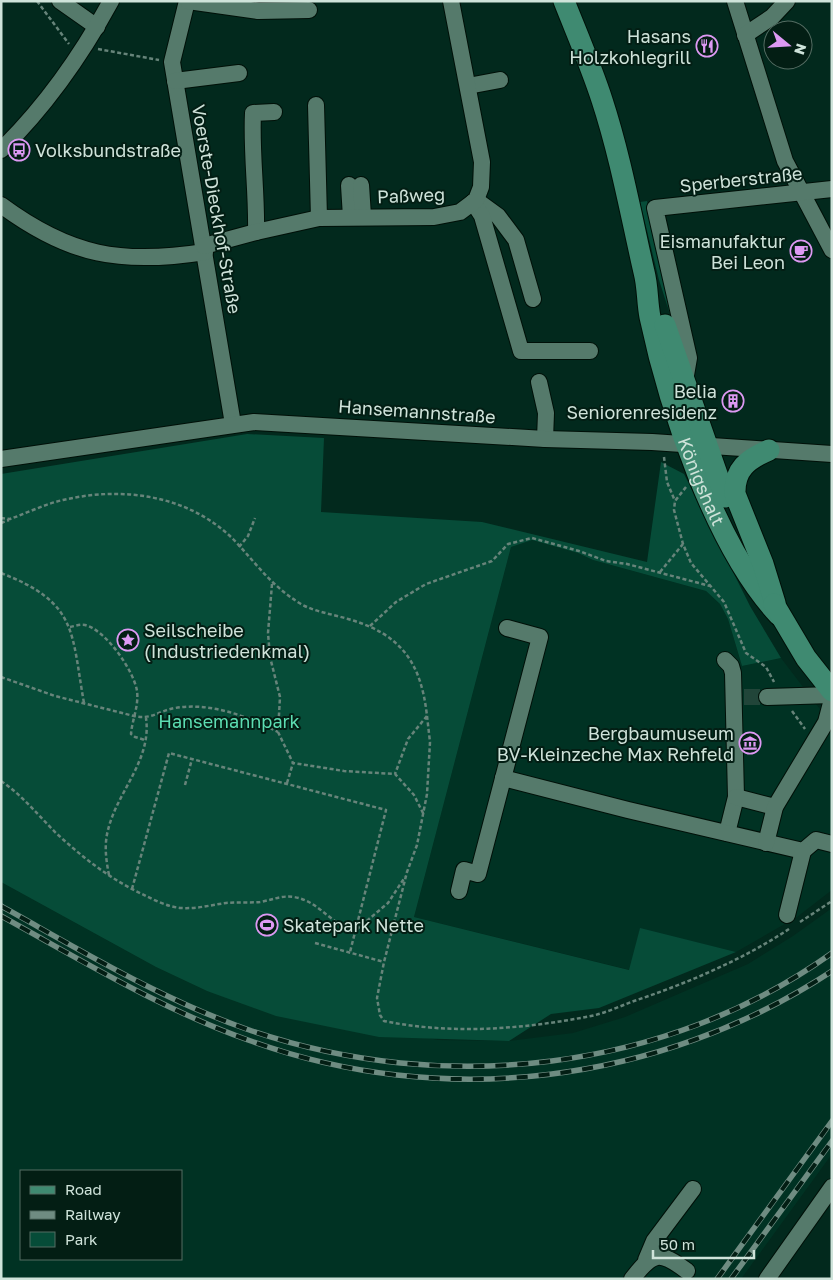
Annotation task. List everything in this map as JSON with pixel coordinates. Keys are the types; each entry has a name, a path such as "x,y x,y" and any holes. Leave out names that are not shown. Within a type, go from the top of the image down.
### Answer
{"main road":[{"name":"Königshalt","path":"564,1 602,101 645,274 685,381 697,446"},
{"name":"Königshalt","path":"645,274 650,315 662,363 697,446 715,473 735,522 779,615 806,658 832,691"},
{"path":"769,450 755,456 743,465 737,474 735,494 763,564 779,615"}],"street":[{"path":"60,1 97,27"},
{"path":"1,150 42,107 97,27 111,1"},
{"path":"188,1 258,11 309,10"},
{"name":"Voerste-Dieckhof-Straße","path":"188,1 172,62 205,249 232,424"},
{"path":"451,1 482,162 482,187 474,201"},
{"path":"735,1 785,161 832,250"},
{"path":"745,34 772,17 787,1"},
{"path":"175,81 239,73"},
{"path":"468,86 500,80"},
{"path":"316,105 319,218"},
{"path":"256,232 257,201 252,135 253,113 274,112"},
{"path":"355,185 357,216"},
{"name":"Sperberstraße","path":"685,381 689,358 655,208 832,189"},
{"path":"474,201 498,216 516,240 533,299"},
{"path":"474,201 482,216 521,351 590,350"},
{"name":"Paßweg","path":"205,249 256,232 319,218 434,216 460,212 474,201"},
{"path":"1,205 27,224 71,246 108,256 146,259 205,249"},
{"path":"539,382 546,413 545,439"},
{"name":"Hansemannstraße","path":"1,459 232,424 310,425 832,454"},
{"path":"458,891 464,870 478,874 540,637 507,628"},
{"path":"725,660 731,666 739,697 736,797 727,833"},
{"path":"766,843 775,807 829,713 831,695 773,696"},
{"path":"503,778 766,843 802,850"},
{"path":"736,797 775,807"},
{"path":"787,916 802,850 816,840 832,844"},
{"path":"767,1279 832,1187"},
{"path":"632,1279 646,1260 654,1241 693,1189"},
{"path":"646,1260 655,1256 662,1256 671,1259 687,1271"}],"path":[{"path":"37,1 81,51 172,62"},
{"path":"664,455 667,482 674,501 674,510 683,544 694,569 726,606 746,653 768,670 773,696 808,732 816,737"},
{"path":"674,501 692,484"},
{"path":"1,523 62,500 90,495 129,494 164,500 194,510 214,524 239,547 272,584 313,610 369,626 403,648 417,669 424,690 430,760 424,814 384,962 377,998 380,1015 384,1021 428,1029 518,1028 593,1016 684,982 768,943 832,900"},
{"path":"1,518 10,519"},
{"path":"239,547 248,536 255,518"},
{"path":"369,626 396,602 426,584 492,561 508,544 532,538 579,551 606,561 627,564 710,586"},
{"path":"660,573 683,544"},
{"path":"1,573 26,584 50,599 60,609 70,627 84,703"},
{"path":"272,584 268,633 270,657 280,697 278,732 293,763 287,784"},
{"path":"70,627 83,625 93,628 105,638 122,659 130,672 137,690 131,734 146,740"},
{"path":"1,677 84,703 134,716 146,718 173,708 208,708 255,720 278,732"},
{"path":"395,774 408,739 427,716"},
{"path":"109,876 106,853 107,831 136,769 146,740 146,718"},
{"path":"132,889 169,753 386,810 350,952"},
{"path":"185,785 192,759"},
{"path":"293,763 344,771 395,774 414,795 424,814"},
{"path":"1,781 22,797 73,849 109,876 156,901 178,908 198,908 220,904 260,902 277,897 294,897 319,907 344,928 356,930 388,903 407,872"},
{"path":"314,943 384,962"}],"shaded area":[{"path":"531,540 578,553 593,560 706,591 720,604 728,619 742,666 781,658 832,725 832,890 797,917 736,952 640,929 630,970 414,917 511,547"},
{"path":"1,882 156,967 207,991 438,1040 509,1041 573,1033 625,1017 748,964 793,936 832,908 832,1154 741,1279 1,1279"}],"green space":[{"path":"647,201 674,312 677,336 659,280 640,202"},
{"name":"Hansemannpark","path":"247,434 324,438 321,512 482,522 647,562 661,462 684,474 750,606 781,658 742,666 728,619 720,604 706,591 593,560 578,553 532,540 511,547 414,917 629,970 640,928 736,952 599,1008 551,1014 509,1041 379,1037 276,1016 207,991 156,967 1,882 1,474"}],"tunnel":[{"path":"744,697 767,697"}],"railway":[{"path":"1,906 124,974 219,1019 252,1031 325,1051 401,1063 476,1066 552,1061 626,1047 698,1025 767,993 832,953"},
{"path":"1,916 122,983 216,1028 248,1040 322,1062 397,1075 473,1079 548,1074 623,1061 695,1039 765,1009 832,971"},
{"path":"717,1279 832,1121"},
{"path":"731,1279 832,1141"}],"place":[{"name":"Hasans Holzkohlegrill","path":"707,46"},
{"name":"Volksbundstraße","path":"19,150"},
{"name":"Eismanufaktur Bei Leon","path":"801,251"},
{"name":"Belia Seniorenresidenz","path":"733,401"},
{"name":"Seilscheibe (Industriedenkmal)","path":"128,640"},
{"name":"Bergbaumuseum BV-Kleinzeche Max Rehfeld","path":"750,743"},
{"name":"Skatepark Nette","path":"267,925"}]}
